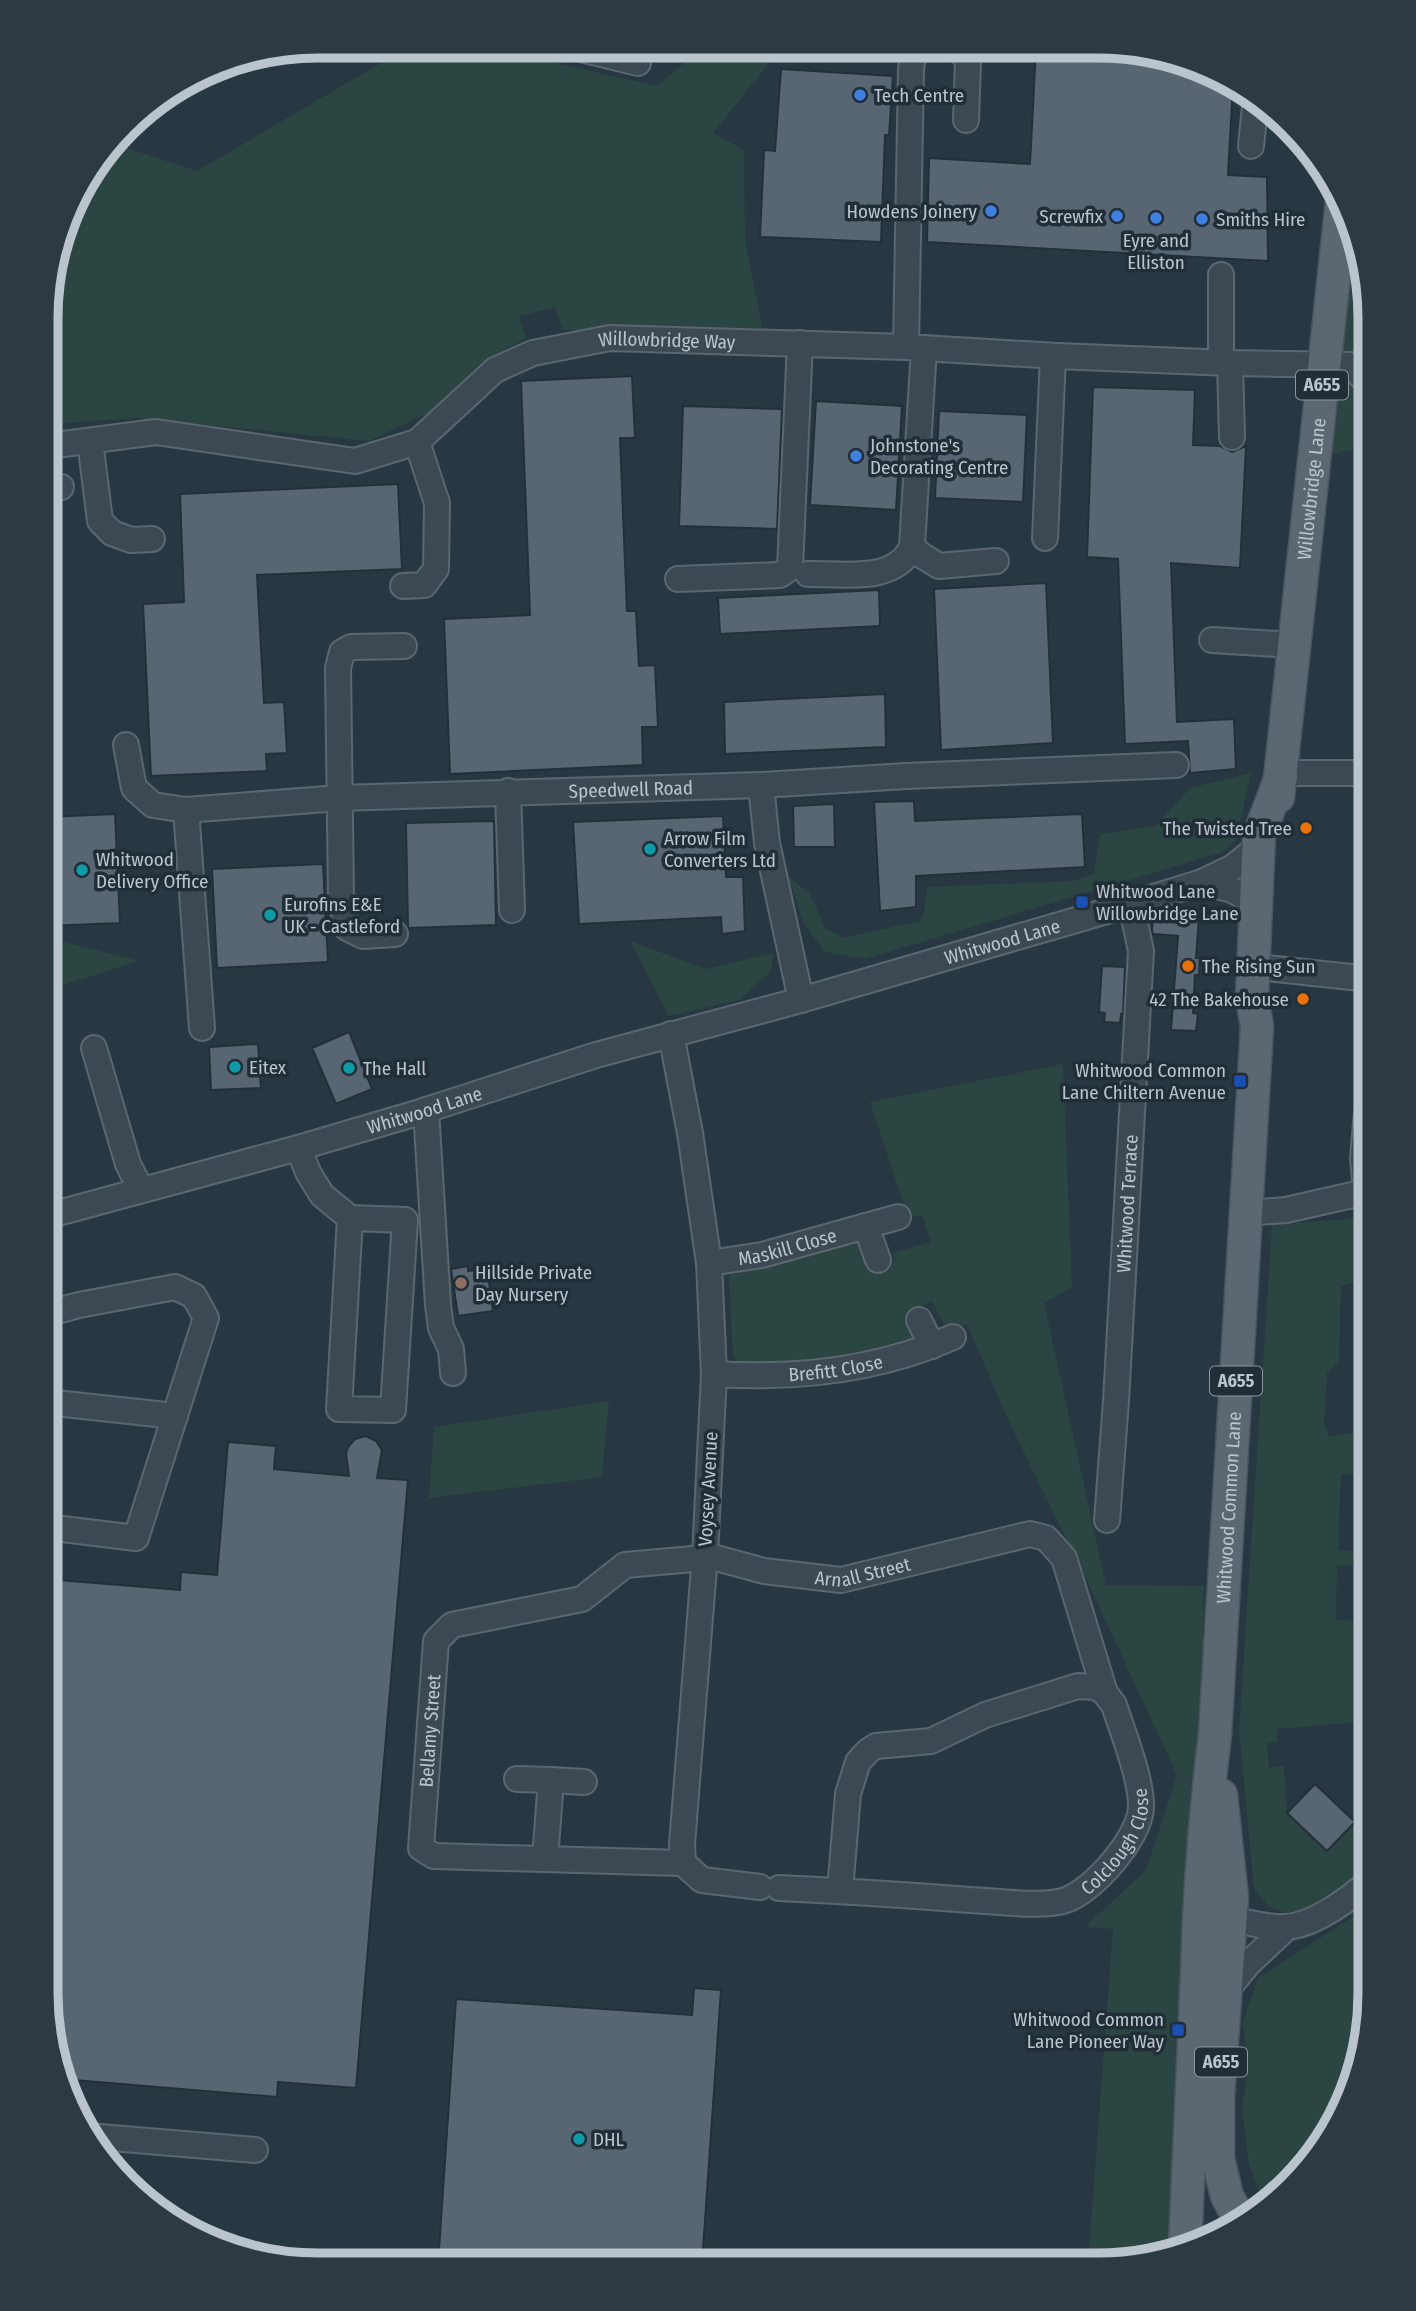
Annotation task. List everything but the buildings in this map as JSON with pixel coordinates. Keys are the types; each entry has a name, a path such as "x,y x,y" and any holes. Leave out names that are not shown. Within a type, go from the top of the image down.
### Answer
{"main road":[{"name":"Willowbridge Lane","path":"1302,570 1340,222"},
{"name":"Whitwood Common Lane","path":"1185,2238 1197,1933 1214,1735 1257,1027 1252,997 1255,873 1281,775 1302,570"},
{"name":"Whitwood Common Lane","path":"1255,873 1268,968 1265,1010 1257,1027"},
{"name":"Whitwood Common Lane","path":"1214,1735 1239,1914 1226,1991 1218,2097 1218,2159 1227,2196 1236,2213"}],"street":[{"path":"617,58 638,63"},
{"path":"808,574 881,573 897,567 907,558 912,547 915,347 913,58"},
{"path":"966,58 968,61 966,120"},
{"path":"1251,146 1257,112"},
{"path":"1221,275 1232,437"},
{"name":"Willowbridge Way","path":"58,445 156,432 355,461 417,442 495,370 533,353 610,338 915,347 1225,363 1350,365 1358,373"},
{"path":"678,579 780,575 790,568 800,343"},
{"path":"1045,538 1053,356"},
{"path":"90,441 100,521 113,533 131,540 152,539"},
{"path":"403,586 424,585 436,569 437,503 417,442"},
{"path":"912,547 939,566 996,561"},
{"path":"1212,640 1294,645"},
{"path":"396,934 363,936 347,928 341,898 338,668 342,652 351,647 404,646"},
{"name":"Speedwell Road","path":"126,745 134,788 153,805 186,810 339,798 761,785 1177,765"},
{"path":"1281,775 1358,773"},
{"path":"761,785 767,844 802,1000"},
{"path":"508,791 512,910"},
{"path":"186,810 202,1028"},
{"name":"Whitwood Lane","path":"58,1213 299,1148 596,1055 802,1000 1131,904 1202,882 1233,867 1255,873"},
{"path":"1202,882 1255,873"},
{"name":"Whitwood Terrace","path":"1103,1511 1116,1401 1141,951 1131,904"},
{"path":"1268,968 1358,978"},
{"name":"Voysey Avenue","path":"671,1034 690,1133 709,1263 714,1374 705,1555 682,1844 683,1863"},
{"path":"93,1048 128,1164 141,1190"},
{"path":"426,1110 438,1305 441,1328 451,1349 453,1373"},
{"path":"299,1148 309,1174 322,1195 351,1218 405,1220 393,1410 339,1409 351,1218"},
{"path":"1246,1213 1286,1210 1358,1194"},
{"name":"Maskill Close","path":"709,1263 762,1255 898,1217"},
{"path":"866,1226 878,1260"},
{"path":"58,1311 175,1287 194,1296 206,1318 136,1538 58,1528"},
{"name":"Brefitt Close","path":"714,1374 761,1377 828,1371 886,1360 942,1341 919,1320"},
{"path":"58,1403 175,1416"},
{"name":"Colclough Close","path":"683,1863 702,1880 770,1888 1023,1903 1066,1900 1080,1892 1107,1868 1135,1829 1141,1811 1140,1793 1114,1705 1105,1693 1064,1558 1046,1538 1030,1534 1020,1536"},
{"name":"Arnall Street","path":"705,1555 764,1571 841,1580 1020,1536"},
{"name":"Bellamy Street","path":"683,1863 434,1856 421,1848 436,1641 452,1625 582,1599 625,1565 693,1559 705,1555"},
{"path":"840,1891 848,1794 858,1762 868,1751 876,1746 931,1741 985,1715 1077,1686 1096,1687 1105,1693"},
{"path":"517,1779 584,1782"},
{"path":"545,1859 551,1780"},
{"path":"1226,1991 1248,1964 1286,1928 1318,1917 1358,1891"},
{"path":"1197,1969 1212,1934 1239,1914 1286,1928"},
{"path":"101,2137 254,2150"}],"green space":[{"path":"390,58 534,58 657,86 690,58 773,58 713,133 744,150 745,240 763,332 563,330 555,307 519,316 526,338 482,362 430,412 369,441 139,418 58,423 60,284 72,234 93,188 122,146 197,171"},
{"path":"1351,261 1358,301 1358,448 1331,455"},
{"path":"1251,773 1236,840 1223,852 865,959 825,952 803,922 788,876 810,894 825,928 843,938 920,921 924,912 927,887 1072,881 1094,874 1100,834 1155,826 1190,788"},
{"path":"58,941 139,961 58,987"},
{"path":"630,941 706,969 774,953 770,972 740,1000 669,1016"},
{"path":"1063,1064 1072,1287 1044,1303 1106,1585 1204,1586 1201,1778 1172,2242 1165,2244 1132,2251 1089,2253 1113,1929 1085,1927 1146,1870 1177,1775 1089,1585 1011,1426 967,1325 953,1328 943,1323 932,1301 907,1313 917,1332 906,1350 825,1367 738,1365 733,1355 729,1275 734,1267 846,1236 860,1242 866,1269 895,1261 893,1253 931,1242 922,1215 908,1218 870,1102"},
{"path":"1358,1218 1358,1282 1341,1286 1339,1361 1327,1373 1324,1423 1329,1437 1358,1432 1358,1475 1341,1474 1338,1550 1354,1551 1353,1565 1337,1566 1336,1620 1358,1621 1358,1722 1277,1729 1278,1742 1267,1743 1269,1768 1284,1766 1287,1813 1327,1851 1358,1817 1358,1875 1333,1898 1310,1910 1285,1913 1268,1906 1254,1888 1239,1730 1272,1225"},
{"path":"609,1401 602,1477 429,1498 434,1427"},
{"path":"1358,1914 1358,2010 1344,2077 1331,2108 1305,2151 1261,2196 1249,2164 1242,2108 1248,2071 1243,2021 1258,1978"}],"place":[{"name":"Tech Centre","path":"860,95"},
{"name":"Howdens Joinery","path":"991,211"},
{"name":"Screwfix","path":"1117,216"},
{"name":"Eyre and Elliston","path":"1156,218"},
{"name":"Smiths Hire","path":"1202,219"},
{"name":"Johnstone's Decorating Centre","path":"856,456"},
{"name":"The Twisted Tree","path":"1306,828"},
{"name":"Arrow Film Converters Ltd","path":"650,849"},
{"name":"Whitwood Delivery Office","path":"82,870"},
{"name":"Whitwood Lane Willowbridge Lane","path":"1082,902"},
{"name":"Eurofins E&E UK - Castleford","path":"270,915"},
{"name":"The Rising Sun","path":"1188,966"},
{"name":"42 The Bakehouse","path":"1303,999"},
{"name":"Eitex","path":"235,1067"},
{"name":"The Hall","path":"349,1068"},
{"name":"Whitwood Common Lane Chiltern Avenue","path":"1240,1081"},
{"name":"Hillside Private Day Nursery","path":"461,1283"},
{"name":"Whitwood Common Lane Pioneer Way","path":"1178,2030"},
{"name":"DHL","path":"579,2139"}]}
